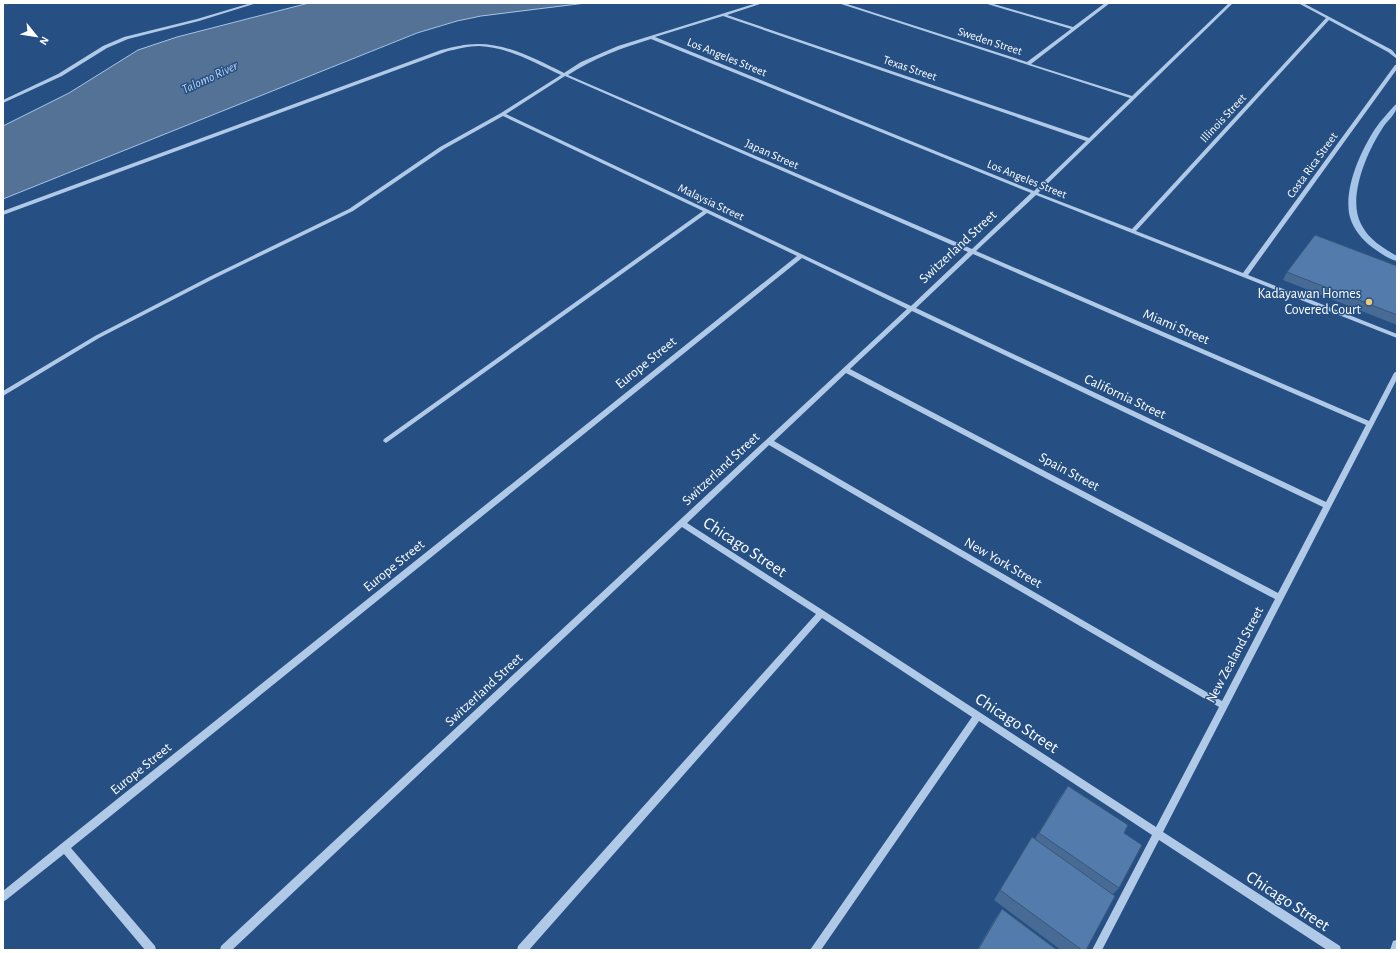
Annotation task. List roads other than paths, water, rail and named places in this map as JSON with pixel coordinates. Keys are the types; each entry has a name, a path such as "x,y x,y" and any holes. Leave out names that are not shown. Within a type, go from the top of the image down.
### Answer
{"street":[{"path":"3,102 60,75 105,48 126,38 198,20 255,3"},
{"path":"3,394 97,337 214,277 351,210 442,148 503,114 564,74 600,55 650,37 761,3"},
{"name":"Sweden Street","path":"840,3 1133,98"},
{"path":"986,3 1074,29"},
{"path":"1028,64 1108,3"},
{"name":"Switzerland Street","path":"225,950 1035,193 1231,3"},
{"path":"1300,3 1390,51 1397,58"},
{"name":"Texas Street","path":"724,15 1089,140"},
{"name":"Illinois Street","path":"1133,231 1328,18"},
{"name":"Los Angeles Street","path":"650,37 1035,193 1397,336"},
{"name":"Japan Street","path":"3,213 443,51 464,46 480,45 496,46 564,74 972,252"},
{"name":"Costa Rica Street","path":"1244,276 1397,66"},
{"name":"Malaysia Street","path":"503,114 912,308"},
{"path":"386,440 708,212"},
{"name":"Miami Street","path":"972,252 1370,424"},
{"name":"Europe Street","path":"3,897 801,256"},
{"name":"California Street","path":"912,308 1327,506"},
{"name":"Spain Street","path":"846,370 1280,598"},
{"name":"New Zealand Street","path":"1097,950 1397,373"},
{"name":"New York Street","path":"768,442 1224,706"},
{"name":"Chicago Street","path":"681,524 1336,950"},
{"path":"522,950 820,613"},
{"path":"815,950 978,716"},
{"path":"64,848 151,950"},
{"path":"1395,950 1397,944"}],"water":[{"name":"Talomo River","path":"309,3 586,3 481,16 457,21 417,33 3,199 3,126 69,93 138,50 177,37"}],"waterway":[{"path":"1397,106 1378,129 1366,152 1357,177 1352,202 1353,214 1359,229 1379,248 1397,259"}],"place":[{"name":"Kadayawan Homes Covered Court","path":"1369,302"}]}
